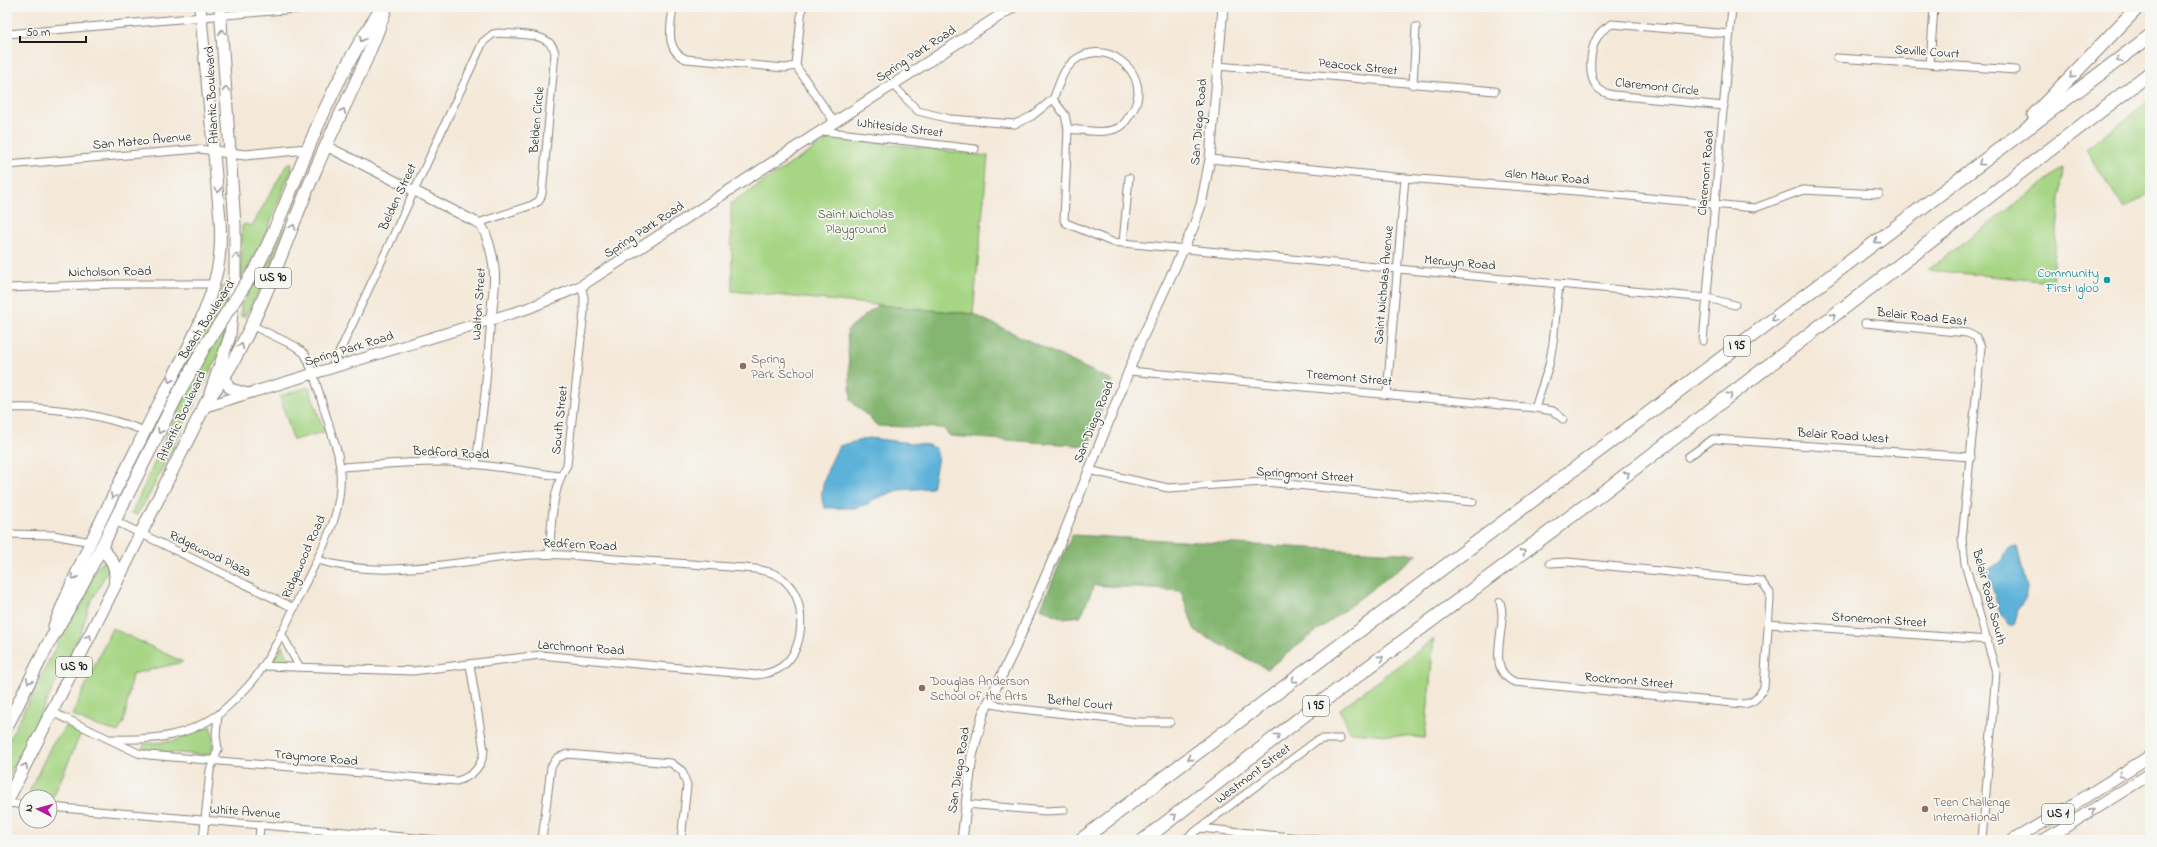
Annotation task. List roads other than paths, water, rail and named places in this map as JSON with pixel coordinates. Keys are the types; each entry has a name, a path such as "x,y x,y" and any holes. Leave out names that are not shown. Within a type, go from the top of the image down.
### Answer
{"highway":[{"name":"Beach Boulevard","path":"205,405 225,374 251,325 281,257 326,146 375,43 385,7"},
{"name":"Beach Boulevard","path":"7,726 46,646 76,596 96,545 115,521 206,344 258,265 282,214 308,149 362,37 385,7"},
{"path":"1999,149 2138,7"},
{"name":"I 95","path":"1081,840 2150,36"},
{"name":"I 95","path":"1144,840 1292,724 1605,491 2150,73"},
{"path":"222,359 225,374"},
{"name":"Atlantic Boulevard","path":"7,802 205,405"},
{"path":"96,545 115,567 114,588"}],"main road":[{"name":"Spring Park Road","path":"205,405 250,393 540,304 581,286 1013,7"},
{"name":"Atlantic Boulevard","path":"205,405 222,359 232,326 235,275 235,225 220,11"},
{"name":"Atlantic Boulevard","path":"96,545 145,430 202,316 214,284 221,237 201,12"},
{"name":"San Mateo Avenue","path":"308,149 326,146"},
{"name":"Spring Park Road","path":"225,374 229,388 238,392 250,393"},
{"name":"US 1","path":"2013,840 2102,787 2150,756"},
{"name":"US 1","path":"2044,840 2113,799 2150,774"},
{"path":"2102,787 2113,799"}],"street":[{"path":"7,34 201,12 319,7"},
{"path":"673,7 670,39 675,52 686,59 785,68 796,66"},
{"path":"802,7 796,66 835,123"},
{"name":"San Diego Road","path":"962,840 975,740 987,703 1014,650 1063,536 1129,370 1183,250 1200,205 1210,159 1223,7"},
{"name":"Claremont Road","path":"1703,341 1732,7"},
{"path":"1930,64 1934,7"},
{"name":"Claremont Circle","path":"1724,106 1604,93 1593,82 1591,72 1592,56 1594,44 1598,35 1604,28 1612,24 1730,34"},
{"path":"1412,85 1416,27"},
{"name":"Belden Circle","path":"478,223 532,205 539,201 542,194 555,53 552,43 542,37 499,33 487,37"},
{"name":"Belden Street","path":"332,368 483,42 487,37"},
{"path":"1068,129 1106,131 1121,127 1134,109 1137,92 1134,75 1122,60 1112,55 1083,55 1067,67 1053,99 1065,116 1068,129 1064,220 1066,223 1112,242 1183,250"},
{"name":"Seville Court","path":"1837,58 2016,70"},
{"name":"Peacock Street","path":"1218,66 1412,85 1495,91"},
{"name":"Whiteside Street","path":"892,84 918,111 937,117 1015,124 1032,116 1053,99"},
{"name":"Whiteside Street","path":"822,131 975,149"},
{"path":"326,146 478,223"},
{"name":"San Mateo Avenue","path":"7,165 199,149 245,156 308,149"},
{"name":"Glen Mawr Road","path":"1210,159 1405,178 1565,190 1755,208 1767,205 1792,193 1810,190 1879,194"},
{"path":"1123,243 1129,178"},
{"name":"Saint Nicholas Avenue","path":"1387,394 1405,178"},
{"name":"Walton Street","path":"476,464 485,393 495,264 484,228 478,223"},
{"name":"Merwyn Road","path":"1183,250 1707,298 1735,305"},
{"name":"Nicholson Road","path":"7,288 114,284 214,284"},
{"path":"1535,408 1549,365 1553,343 1558,285"},
{"name":"South Street","path":"549,554 556,494 560,476 567,465 574,412 584,312 584,297 581,286"},
{"name":"Belair Road East","path":"1865,323 1962,332 1976,338"},
{"name":"Ridgewood Road","path":"110,739 141,740 167,738 197,728 218,715 244,691 263,666 282,633 331,532 338,509 341,467 314,373 305,354 296,346 251,325"},
{"name":"Belair Road South","path":"1976,338 1980,344 1982,353 1963,548 1965,564 1988,640 1997,680 1982,840"},
{"name":"Treemont Street","path":"1129,370 1535,408 1553,412 1563,420"},
{"path":"7,408 38,408 74,411 101,416 145,430"},
{"name":"Belair Road West","path":"1688,457 1713,439 1971,457"},
{"name":"Bedford Road","path":"341,467 423,462 476,464 560,476"},
{"name":"Springmont Street","path":"1088,470 1168,488 1264,482 1473,502"},
{"name":"Ridgewood Plaza","path":"115,521 141,532 294,608"},
{"path":"7,534 53,535 96,545"},
{"name":"Redfern Road","path":"318,560 348,567 402,568 435,567 509,556 549,554 768,571 786,582 794,592 799,602 799,630"},
{"path":"1550,564 1568,562 1747,579 1761,582 1770,592 1769,624"},
{"name":"Rockmont Street","path":"1500,602 1503,617 1498,663 1503,674 1515,682 1743,704 1755,700 1764,687 1769,624"},
{"name":"Stonemont Street","path":"1769,624 1988,640"},
{"name":"Larchmont Road","path":"263,666 300,666 413,671 540,655 765,674 778,670 786,663 797,645 799,630"},
{"path":"282,633 300,666"},
{"name":"Traymore Road","path":"52,712 138,753 148,755 212,762 457,781 465,779 479,767 484,750 470,665"},
{"name":"Bethel Court","path":"987,703 1012,708 1138,722 1170,722"},
{"path":"203,840 212,762 218,749 216,735 218,715"},
{"name":"Westmont Street","path":"1184,840 1315,742 1322,739 1340,739"},
{"path":"542,840 551,767 557,758 567,754 671,763 682,771 687,785 681,840"},
{"path":"7,802 18,804"},
{"path":"966,804 1046,811 1064,810"},
{"name":"White Avenue","path":"58,808 260,825 380,838 439,840"},
{"path":"259,840 260,825"},
{"path":"1200,828 1320,840"}],"water":[{"path":"869,438 928,445 936,449 938,457 932,488 898,490 871,500 868,504 856,508 825,508 822,501 823,485 828,468 839,446"},
{"path":"2017,547 2027,588 2025,599 2018,609 2014,625 2009,625 2000,614 1988,573 1989,569 2003,560 2007,550"}],"place":[{"name":"Community First Igloo","path":"2107,280"},
{"name":"Spring Park School","path":"743,366"},
{"name":"Douglas Anderson School of the Arts","path":"922,688"},
{"name":"Teen Challenge International","path":"1925,809"}],"park label":[{"name":"Saint Nicholas Playground","path":"856,222"}]}
